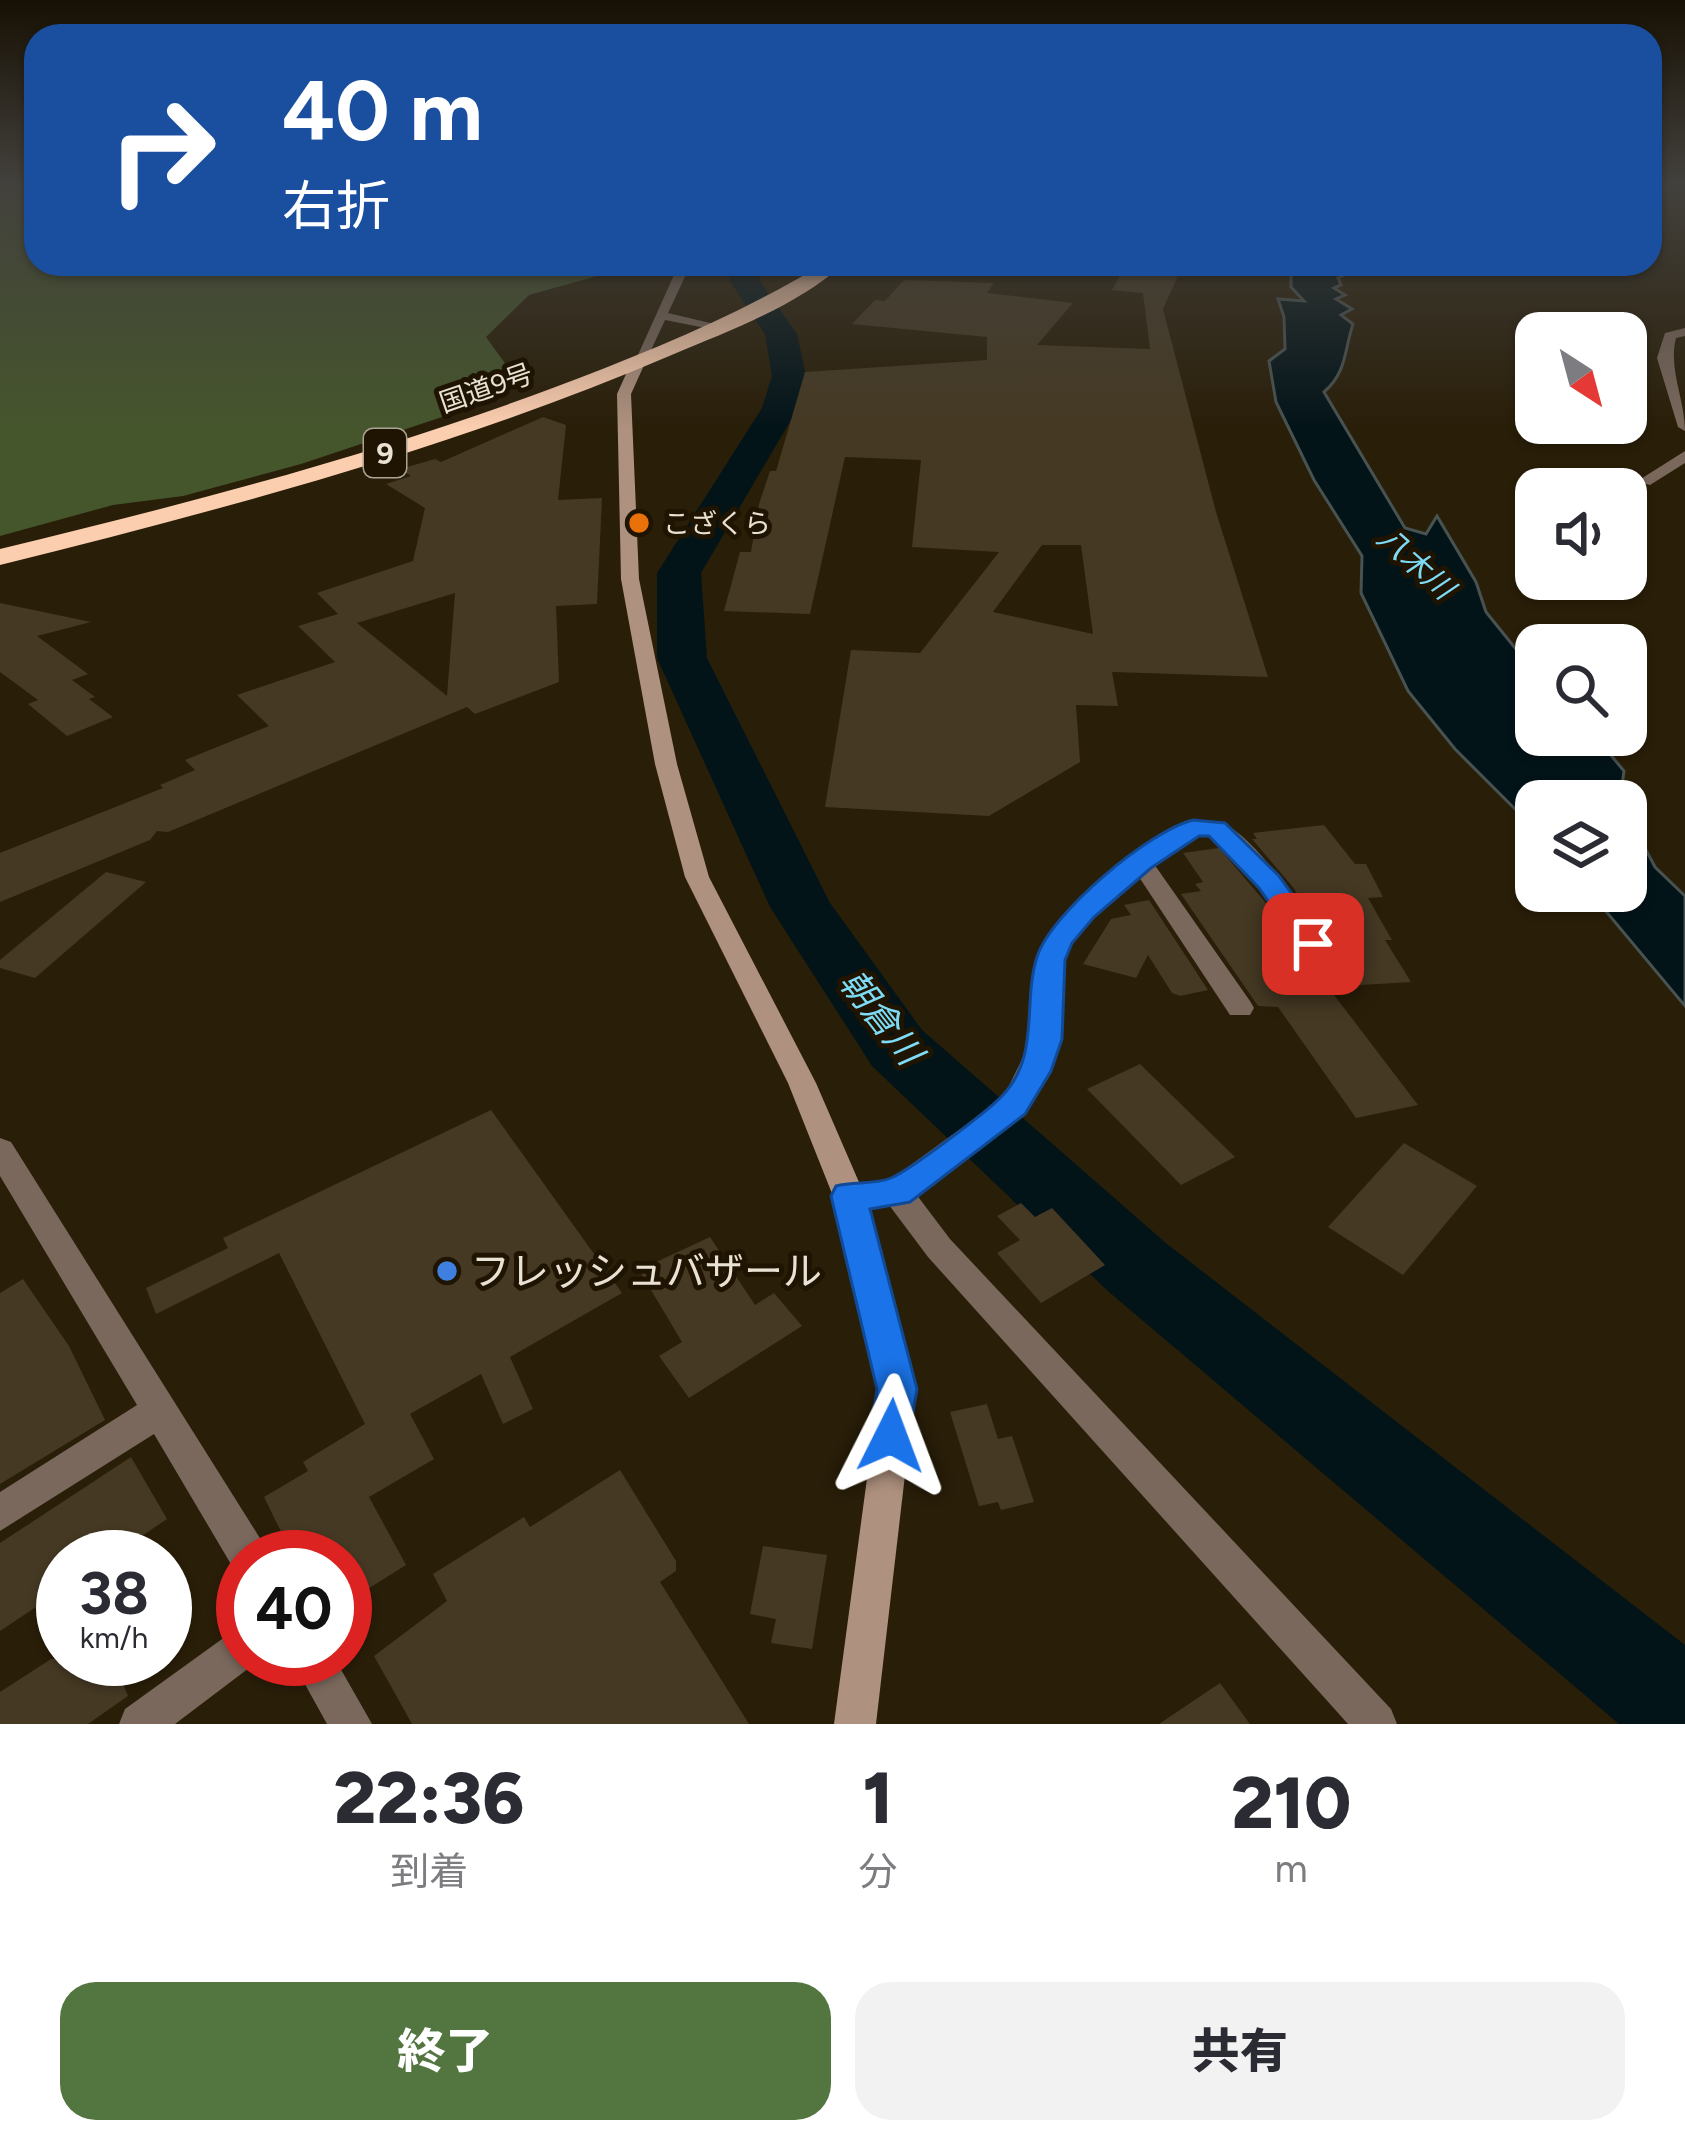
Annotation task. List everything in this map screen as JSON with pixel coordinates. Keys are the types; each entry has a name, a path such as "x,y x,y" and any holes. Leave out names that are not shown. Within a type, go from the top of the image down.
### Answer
{"highway":[{"name":"国道9号","path":"0,557 367,459 638,363 721,327 815,276"}],"street":[{"path":"680,276 624,394 630,579 666,764 697,877 802,1083 849,1196 897,1389 854,1724"},
{"path":"662,316 721,327"},
{"path":"1685,332 1670,336 1664,358 1685,427"},
{"path":"1647,479 1685,455"},
{"path":"849,1196 897,1192 1014,1105 1035,1071 1046,1039 1050,960 1059,940 1084,910 1141,862 1193,828 1216,829 1269,882 1335,976"},
{"path":"1141,862 1240,1008"},
{"path":"0,1150 233,1530"},
{"path":"897,1192 939,1248 1376,1724"},
{"path":"0,1513 160,1410"},
{"path":"140,1724 216,1668"},
{"path":"328,1686 351,1724"}],"green space":[{"path":"0,266 24,266 24,276 597,276 529,295 486,337 507,366 490,401 301,464 183,496 113,505 0,536"}],"water":[{"name":"八木川","path":"1291,276 1342,276 1338,278 1341,285 1334,288 1345,295 1336,299 1352,309 1341,315 1353,324 1344,361 1324,392 1405,528 1426,534 1437,516 1476,582 1486,612 1515,648 1515,756 1612,756 1624,771 1623,780 1515,780 1515,809 1455,749 1408,691 1361,593 1362,556 1314,480 1276,402 1269,361 1285,349 1278,299 1304,301 1291,287"},
{"path":"1647,852 1655,867 1685,896 1685,1006 1607,912 1647,912"}],"building":[{"path":"1120,276 1178,276 1163,309 1216,512 1268,677 1112,672 1118,706 1076,705 1080,762 989,816 825,807 851,650 920,653 999,552 912,547 921,460 845,457 810,614 724,611 740,552 751,552 759,504 770,471 776,471 805,372 987,360 987,337 852,324 875,300 885,301 904,280 994,283 987,293 1073,303 1037,345 1150,349 1143,293 1112,290","holes":["1042,545 1081,545 1093,634 993,612"]},
{"path":"543,417 566,425 558,500 602,498 597,604 556,606 559,682 475,714 467,707 168,832 157,831 150,840 0,902 0,853 163,788 160,785 195,770 185,760 269,726 237,695 335,662 298,626 338,614 317,593 413,561 425,508 386,484 411,476 400,469 435,459 441,462","holes":["455,593 447,696 357,623"]},
{"path":"0,603 91,622 37,636 88,674 72,680 113,717 67,736 28,704 38,700 0,672"},
{"path":"1324,825 1355,864 1366,864 1383,897 1368,898 1392,940 1385,940 1411,982 1344,986 1352,974 1292,886 1252,839 1257,839 1253,833"},
{"path":"1219,848 1265,902 1322,985 1343,986 1328,987 1418,1105 1356,1118 1278,1007 1258,1006 1181,894 1201,891 1195,884 1203,882 1183,853"},
{"path":"106,872 146,882 35,978 0,968 0,960"},
{"path":"1149,900 1208,990 1180,996 1172,993 1148,955 1136,978 1083,964 1111,919 1131,915 1124,905"},
{"path":"1140,1064 1235,1157 1181,1185 1087,1089"},
{"name":"フレッシュバザール","path":"491,1110 622,1293 510,1357 533,1409 503,1424 481,1374 410,1414 434,1459 369,1497 406,1565 372,1586 372,1530 280,1530 264,1497 308,1471 303,1462 365,1424 279,1253 156,1314 146,1288 228,1248 223,1238"},
{"path":"1404,1143 1477,1186 1403,1275 1328,1227"},
{"path":"1021,1203 1035,1217 1052,1208 1105,1265 1041,1303 997,1253 1020,1240 997,1216"},
{"path":"710,1237 755,1305 774,1293 802,1326 689,1398 659,1356 682,1342 639,1270"},
{"path":"23,1279 69,1346 105,1420 0,1484 0,1293"},
{"path":"987,1404 998,1439 1012,1436 1034,1502 1001,1510 998,1502 979,1506 950,1412"},
{"path":"131,1457 167,1519 151,1530 36,1530 36,1607 0,1631 0,1543"},
{"path":"620,1470 676,1561 676,1571 660,1582 749,1724 412,1724 374,1656 447,1601 433,1574 524,1517 530,1527"},
{"path":"763,1546 827,1555 812,1649 771,1643 776,1619 750,1614"},
{"path":"36,1669 36,1686 124,1686 128,1696 88,1724 0,1724 0,1692"},
{"path":"1220,1683 1250,1724 1159,1724"}],"waterway":[{"name":"朝倉川","path":"745,276 781,334 789,376 780,408 679,573 682,658 801,907 897,1048 1138,1268 1685,1711"}],"place":[{"name":"こざくら","path":"639,523"},
{"name":"フレッシュバザール","path":"447,1271"}],"route":[{"path":"891,1436 897,1389 849,1196 897,1192 1014,1105 1035,1071 1046,1039 1050,960 1059,940 1084,910 1141,862 1193,828 1216,829 1269,882 1313,944"}]}
